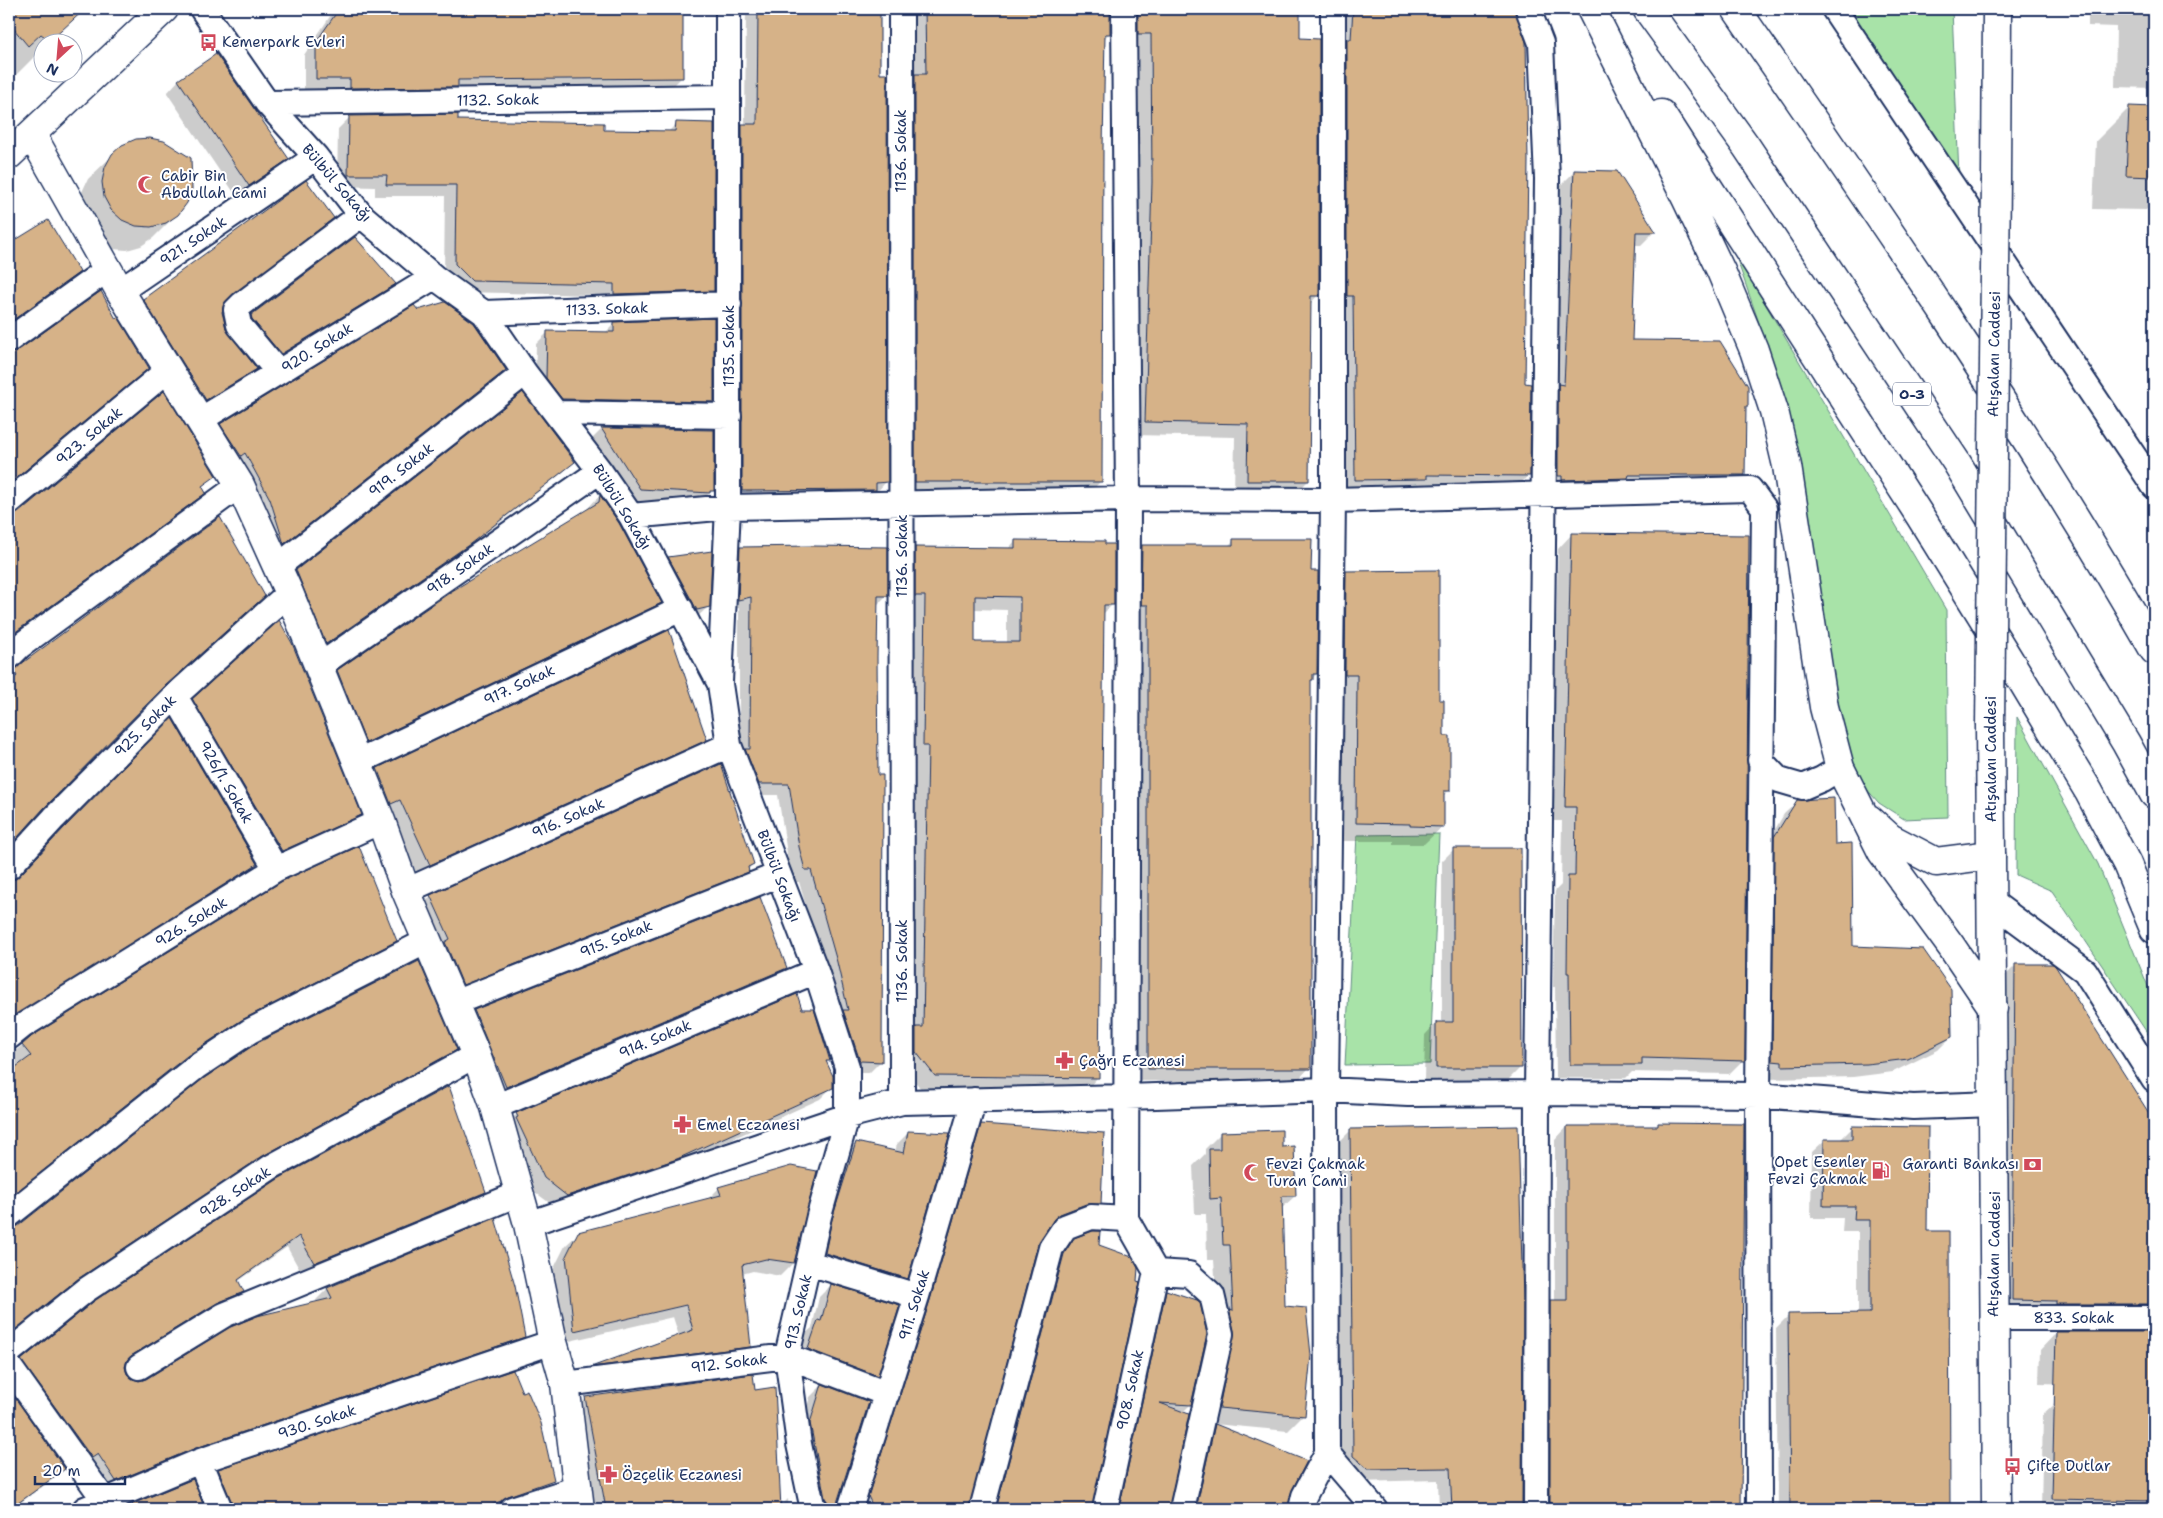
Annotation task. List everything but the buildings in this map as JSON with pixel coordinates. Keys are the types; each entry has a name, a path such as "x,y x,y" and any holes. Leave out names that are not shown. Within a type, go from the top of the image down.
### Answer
{"main road":[{"path":"9,155 164,9"},
{"path":"1591,9 1690,206 1721,271 1754,350 1774,412 1787,466 1824,708 1840,768 1882,852 1951,946 1993,1008"},
{"path":"1591,9 1672,130 1904,491 2016,671 2089,792 2127,864 2154,929"},
{"name":"O-3","path":"1647,9 1746,146 1957,464 2126,743 2154,794"},
{"path":"1736,9 1914,266 2084,529 2154,650"},
{"name":"Atışalanı Caddesi","path":"1996,1509 1993,1318 1995,1224 1990,725 1997,9"},
{"path":"32,135 114,280 240,485 289,593 358,762 406,891 476,1055 495,1107 528,1224 553,1342 565,1384 579,1498"},
{"path":"2124,598 2154,639"},
{"path":"1862,812 1890,838 1936,862 1991,855"}],"street":[{"name":"Bülbül Sokağı","path":"202,9 268,103 316,157 362,215 434,277 484,313 525,373 600,471 631,516 720,684 729,745 816,971 847,1066 847,1116"},
{"name":"1135. Sokak","path":"720,684 728,507 728,9"},
{"name":"1136. Sokak","path":"901,9 902,1102"},
{"path":"1124,9 1128,499 1126,1219 1156,1272 1188,1274 1212,1295 1221,1334 1182,1509"},
{"path":"1301,1509 1304,1496 1327,1453 1326,1090 1333,500 1332,9"},
{"path":"1528,9 1541,43 1547,179 1536,1509"},
{"path":"1834,9 2154,486"},
{"name":"1132. Sokak","path":"268,103 728,97"},
{"name":"921. Sokak","path":"9,340 114,280 316,157"},
{"path":"278,372 239,325 236,310 249,298 362,215"},
{"name":"920. Sokak","path":"200,420 434,277"},
{"name":"1133. Sokak","path":"484,313 729,304"},
{"name":"923. Sokak","path":"9,502 169,369"},
{"name":"919. Sokak","path":"277,567 525,373"},
{"path":"556,413 728,416"},
{"name":"918. Sokak","path":"319,666 600,471"},
{"path":"9,657 20,646 240,485"},
{"path":"631,516 728,507 1128,499 1333,500 1750,490 1764,508 1758,1095 1759,1509"},
{"name":"925. Sokak","path":"9,867 54,818 175,696 289,593"},
{"name":"917. Sokak","path":"358,762 681,609"},
{"name":"926/1. Sokak","path":"175,696 276,869"},
{"name":"916. Sokak","path":"406,891 729,745"},
{"path":"1760,760 1779,780 1803,787 1822,780 1840,768"},
{"name":"926. Sokak","path":"9,1037 24,1024 276,869 381,821"},
{"name":"915. Sokak","path":"454,1003 778,875"},
{"path":"1992,902 2085,971 2154,1080"},
{"path":"9,1214 204,1062 250,1031 427,941"},
{"name":"914. Sokak","path":"495,1107 816,971"},
{"name":"928. Sokak","path":"9,1352 86,1290 270,1167 476,1055"},
{"path":"528,1224 847,1116 902,1102 1326,1090 1408,1094 1758,1095 1912,1107 1994,1104"},
{"name":"911. Sokak","path":"850,1509 917,1296 974,1100"},
{"name":"913. Sokak","path":"816,1509 812,1505 799,1444 788,1356 809,1263 847,1116"},
{"path":"138,1368 224,1315 518,1194"},
{"path":"982,1509 1051,1248 1065,1228 1091,1217 1126,1219"},
{"path":"809,1263 917,1296"},
{"name":"908. Sokak","path":"1105,1509 1156,1272"},
{"name":"833. Sokak","path":"1993,1318 2154,1318"},
{"name":"930. Sokak","path":"95,1505 200,1461 553,1342"},
{"name":"912. Sokak","path":"565,1384 788,1356 887,1394"},
{"path":"9,1366 95,1505"},
{"path":"1327,1453 1375,1509"},
{"path":"200,1461 220,1509"},
{"path":"512,1509 579,1498"}],"green space":[{"path":"1851,9 1952,9 1959,177"},
{"path":"1734,251 1946,610 1948,817 1904,819 1879,803 1855,776 1838,723 1788,406"},
{"path":"2017,717 2098,864 2154,1001 2154,1043 2052,891 2016,875"},
{"path":"1439,834 1430,1064 1345,1065 1357,835"}],"place":[{"name":"Kemerpark Evleri","path":"208,42"},
{"name":"Cabir Bin Abdullah Cami","path":"147,185"},
{"name":"Çağrı Eczanesi","path":"1065,1061"},
{"name":"Emel Eczanesi","path":"683,1125"},
{"name":"Garanti Bankası","path":"2033,1164"},
{"name":"Opet Esenler Fevzi Çakmak","path":"1881,1171"},
{"name":"Fevzi Çakmak Turan Cami","path":"1252,1173"},
{"name":"Çifte Dutlar","path":"2013,1466"},
{"name":"Özçelik Eczanesi","path":"608,1475"}]}
